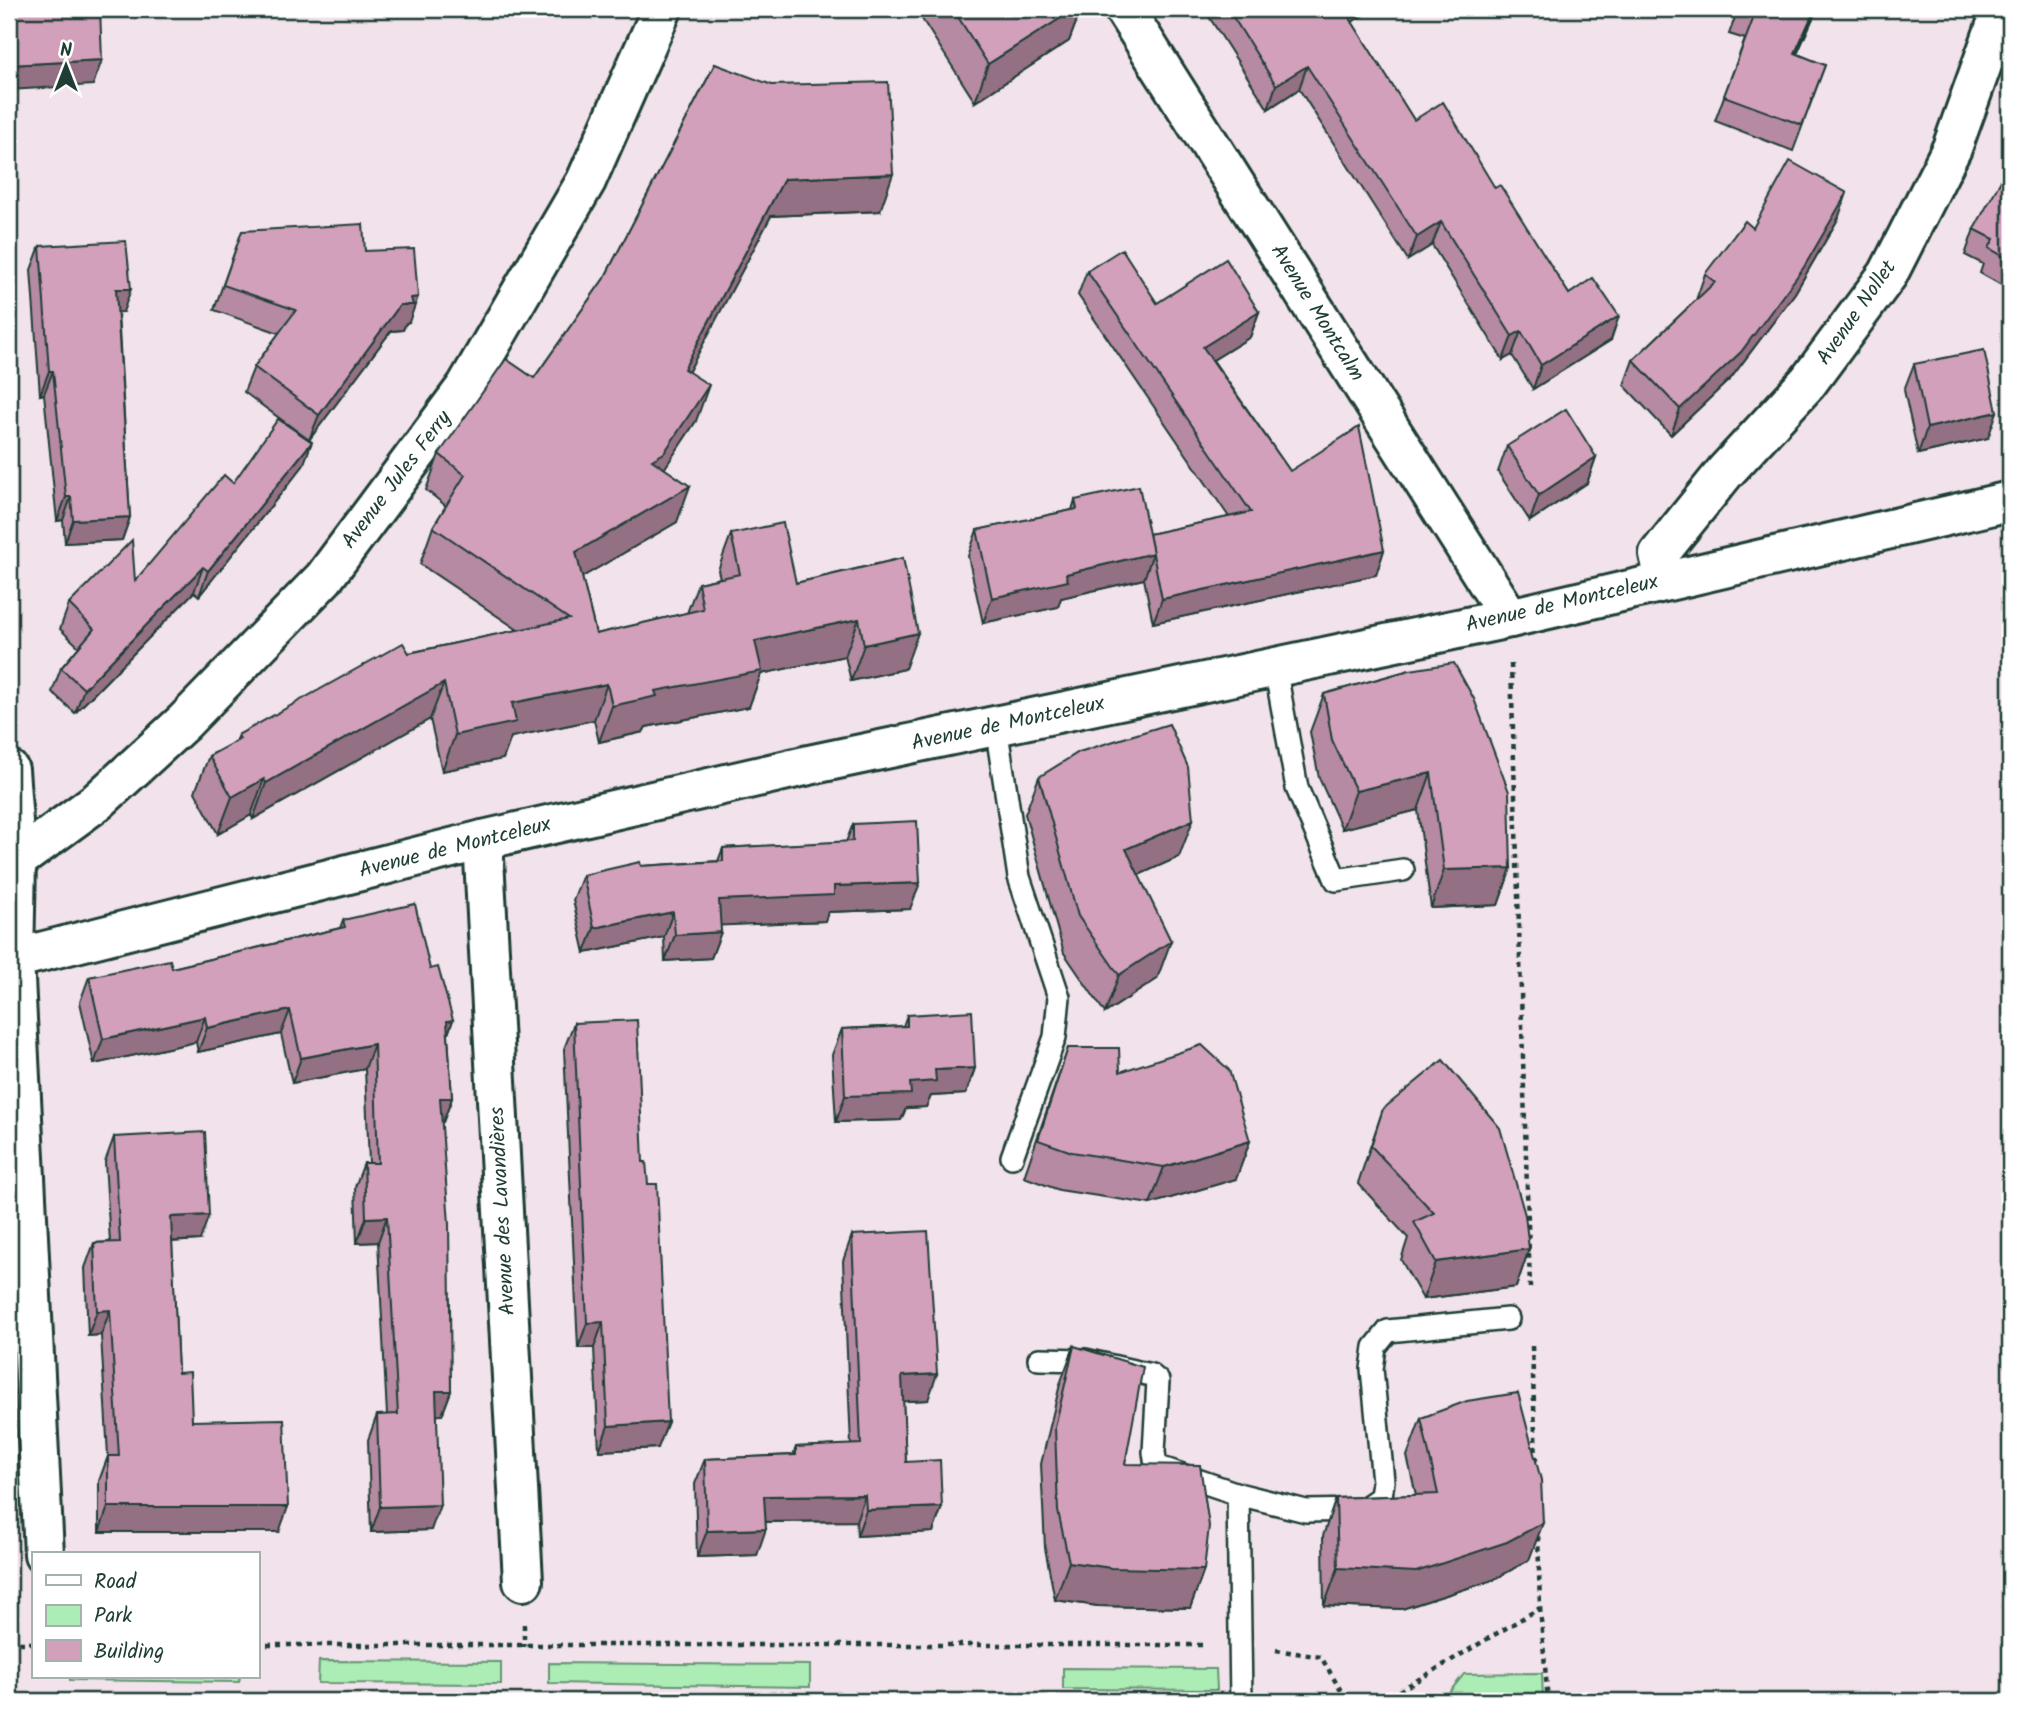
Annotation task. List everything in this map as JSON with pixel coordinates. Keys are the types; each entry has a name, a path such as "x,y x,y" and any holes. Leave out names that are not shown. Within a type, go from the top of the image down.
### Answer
{"street":[{"name":"Avenue Jules Ferry","path":"13,864 98,801 174,731 324,578 466,387 586,181 662,9"},
{"name":"Avenue Montcalm","path":"1124,9 1510,618"},
{"name":"Avenue Nollet","path":"1665,580 1659,554 1725,472 1808,382 1888,274 1952,148 2002,9"},
{"name":"Avenue de Montceleux","path":"12,959 483,840 808,765 1510,618 2010,501"},
{"path":"9,770 13,864 12,959 44,1552"},
{"name":"Avenue des Lavandières","path":"483,840 523,1581"}],"lane":[{"path":"1275,667 1297,788 1336,880 1403,870"},
{"path":"996,726 1019,877 1059,997 1055,1037 1012,1157"},
{"path":"1039,1359 1085,1360 1151,1375 1158,1381 1154,1452 1156,1466 1238,1494 1306,1511 1362,1510 1381,1497 1383,1481 1372,1369 1375,1347 1388,1331 1508,1319"},
{"path":"1238,1494 1241,1701"}],"path":[{"path":"1510,618 1531,1301"},
{"path":"1532,1343 1536,1468"},
{"path":"1538,1524 1540,1608 1548,1701"},
{"path":"1382,1701 1540,1608"},
{"path":"9,1643 32,1643"},
{"path":"259,1645 1239,1645 1321,1657 1347,1701"}],"green space":[{"path":"319,1661 501,1662 501,1684 318,1683"},
{"path":"549,1663 810,1665 810,1687 549,1683"},
{"path":"1063,1668 1216,1669 1217,1690 1063,1689"},
{"path":"1542,1673 1543,1701 1442,1701 1464,1674"},
{"path":"70,1678 240,1678 239,1682"}],"building":[{"path":"9,9 100,9 102,60 9,65"},
{"path":"953,9 1075,9 988,64"},
{"path":"1228,9 1344,9 1414,120 1443,102 1495,188 1500,185 1569,294 1593,278 1619,316 1541,365 1521,331 1512,336 1441,222 1417,237 1307,66 1276,85"},
{"path":"1740,9 1815,9 1795,53 1825,65 1802,125 1724,96 1755,14"},
{"path":"715,64 772,85 888,82 893,174 784,179 684,369 709,385 664,453 652,460 690,486 576,552 596,634 703,609 698,583 740,574 731,534 783,523 796,583 903,558 918,633 864,645 859,619 755,641 762,671 655,691 657,696 612,706 607,684 512,703 516,722 455,735 444,683 266,783 264,779 232,797 209,756 240,739 238,735 403,643 409,653 569,619 433,527 465,475 439,454 506,359 534,378 605,277"},
{"path":"1790,161 1847,193 1804,267 1741,352 1680,409 1633,360 1715,282 1705,274 1745,221 1753,228"},
{"path":"2004,175 2010,178 2010,260 1989,248 1994,239 1974,229"},
{"path":"363,224 365,251 414,249 418,297 411,298 413,305 400,305 319,415 254,367 296,310 223,285 242,231"},
{"path":"126,241 131,289 116,289 130,517 73,520 71,497 66,497 53,371 49,371 40,246"},
{"path":"1122,249 1157,303 1226,259 1259,312 1203,347 1290,471 1359,427 1384,550 1162,599 1149,534 1251,512 1087,271"},
{"path":"1984,350 1997,412 1927,428 1914,364"},
{"path":"1566,409 1596,457 1539,495 1507,446"},
{"path":"278,419 312,442 208,571 203,567 84,689 61,668 94,629 69,604 132,540 135,581 224,475 233,483"},
{"path":"1139,486 1153,553 1066,574 1068,581 992,598 977,530 1077,509 1075,500"},
{"path":"1454,663 1474,699 1509,792 1511,868 1444,870 1431,773 1356,791 1332,740 1324,694 1410,670"},
{"path":"1169,724 1188,767 1193,820 1126,849 1171,941 1119,975 1078,916 1039,777 1079,752"},
{"path":"917,821 920,883 834,886 834,895 719,900 721,932 675,935 673,912 594,928 583,875 640,862 641,866 723,861 723,848 853,841 853,824"},
{"path":"415,904 430,969 438,967 453,1020 447,1021 452,1098 440,1098 449,1224 451,1391 436,1391 440,1505 380,1507 377,1415 398,1414 387,1217 366,1218 364,1163 378,1163 374,1044 301,1058 290,1010 207,1028 205,1017 103,1039 89,977 170,960 172,968 345,927 343,920"},
{"path":"972,1011 975,1068 935,1070 936,1081 910,1083 911,1094 845,1096 842,1029 907,1026 907,1015"},
{"path":"637,1020 643,1162 646,1162 648,1184 657,1184 668,1422 608,1426 603,1322 587,1323 574,1023"},
{"path":"1202,1045 1229,1070 1250,1141 1164,1167 1072,1152 1038,1140 1068,1048 1119,1048 1120,1072"},
{"path":"1443,1060 1500,1128 1525,1215 1529,1249 1436,1262 1414,1222 1434,1213 1371,1146 1383,1109"},
{"path":"205,1132 209,1215 171,1217 178,1373 190,1372 192,1421 284,1419 288,1507 108,1507 108,1456 119,1456 110,1310 97,1311 94,1243 120,1242 114,1137"},
{"path":"928,1231 937,1374 902,1376 906,1462 940,1460 942,1507 866,1510 865,1495 764,1496 766,1529 707,1531 705,1459 796,1455 796,1447 861,1444 852,1235"},
{"path":"1074,1346 1143,1367 1125,1464 1200,1465 1209,1526 1204,1570 1111,1568 1069,1562 1058,1511 1055,1427"},
{"path":"1518,1393 1541,1480 1543,1523 1507,1542 1416,1572 1338,1568 1336,1498 1438,1494 1421,1418 1467,1401"}]}
